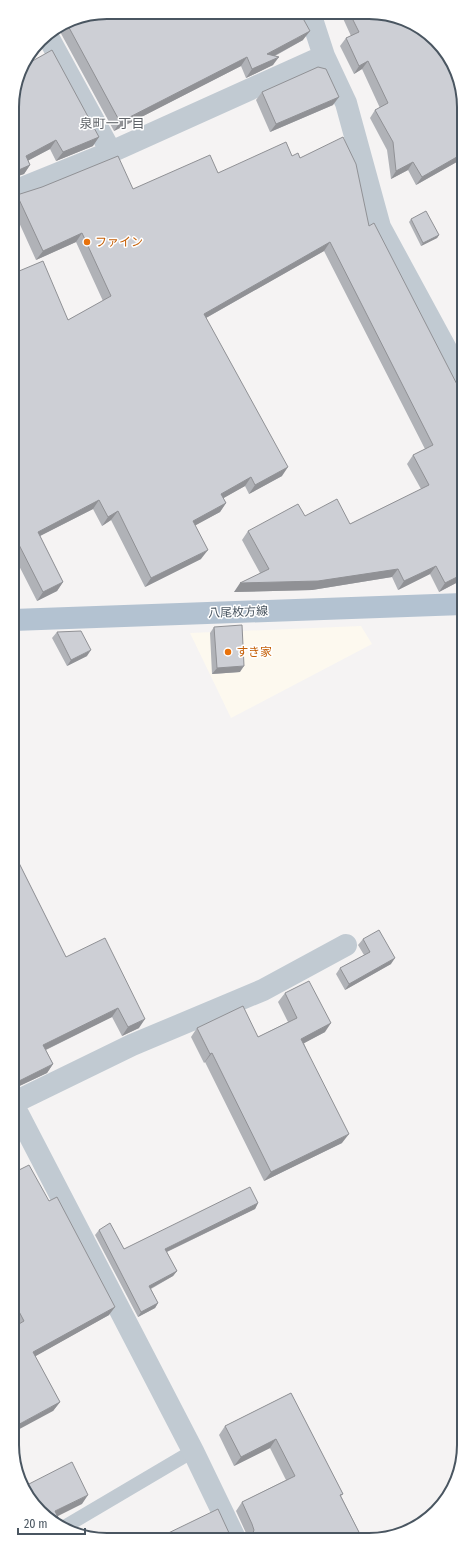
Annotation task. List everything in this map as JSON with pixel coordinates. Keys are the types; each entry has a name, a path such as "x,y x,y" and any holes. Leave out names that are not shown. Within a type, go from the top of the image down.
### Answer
{"main road":[{"name":"八尾枚方線","path":"19,620 457,604"}],"street":[{"path":"312,19 324,56 346,103 380,227 457,369"},
{"path":"50,40 111,152"},
{"path":"19,189 111,152 324,56"},
{"path":"19,1104 132,1045 263,990 346,945"},
{"path":"19,1117 193,1451 233,1533"}],"lane":[{"path":"69,1524 193,1451"}],"shaded area":[{"path":"361,626 372,644 231,718 190,633"}],"building":[{"path":"101,19 303,19 310,31 267,54 279,57 252,69 247,57 120,122 69,28"},
{"path":"352,19 375,19 392,22 423,37 435,49 448,68 455,90 457,107 457,157 422,177 413,162 396,171 393,142 375,110 388,103 368,61 359,66 346,38 359,32"},
{"path":"52,50 99,137 63,152 56,140 26,156 30,165 19,170 19,101 24,78 32,61"},
{"path":"318,67 326,69 339,97 276,124 262,92"},
{"path":"343,137 356,164 369,226 374,223 457,384 457,577 445,583 436,566 404,581 398,569 318,581 240,583 269,569 248,531 298,504 305,516 337,499 350,524 429,485 413,455 433,445 330,242 204,314 288,467 255,485 251,477 221,494 226,503 193,521 208,550 151,578 118,511 108,517 99,500 38,532 63,582 43,592 19,545 19,271 43,261 68,320 111,296 82,233 43,251 19,199 19,194 42,187 118,156 133,189 210,155 218,173 286,142 292,156 298,153 300,158"},
{"path":"426,211 439,235 423,243 411,219"},
{"path":"242,625 244,666 217,668 214,627"},
{"path":"81,631 91,650 71,660 57,632"},
{"path":"19,863 66,957 105,938 145,1019 128,1027 118,1008 43,1045 53,1064 19,1081"},
{"path":"379,930 395,958 349,984 340,968 370,952 363,939"},
{"path":"309,981 331,1023 301,1039 349,1134 271,1172 212,1053 210,1054 197,1028 243,1006 258,1037 297,1018 285,993"},
{"path":"29,1165 49,1201 57,1197 115,1307 33,1352 60,1402 19,1424 19,1324 24,1321 19,1312 19,1170"},
{"path":"250,1187 258,1203 165,1249 177,1271 149,1286 158,1303 141,1312 99,1230 110,1223 124,1249"},
{"path":"291,1393 343,1494 340,1495 359,1533 253,1533 254,1530 252,1524 242,1502 295,1476 276,1439 241,1457 225,1426"},
{"path":"72,1462 88,1495 55,1511 58,1518 37,1499 28,1484"},
{"path":"218,1509 229,1533 168,1533"}],"place":[{"name":"ファイン","path":"87,242"},
{"name":"すき家","path":"228,652"}],"district":[{"name":"泉町一丁目","path":"112,123"}]}
